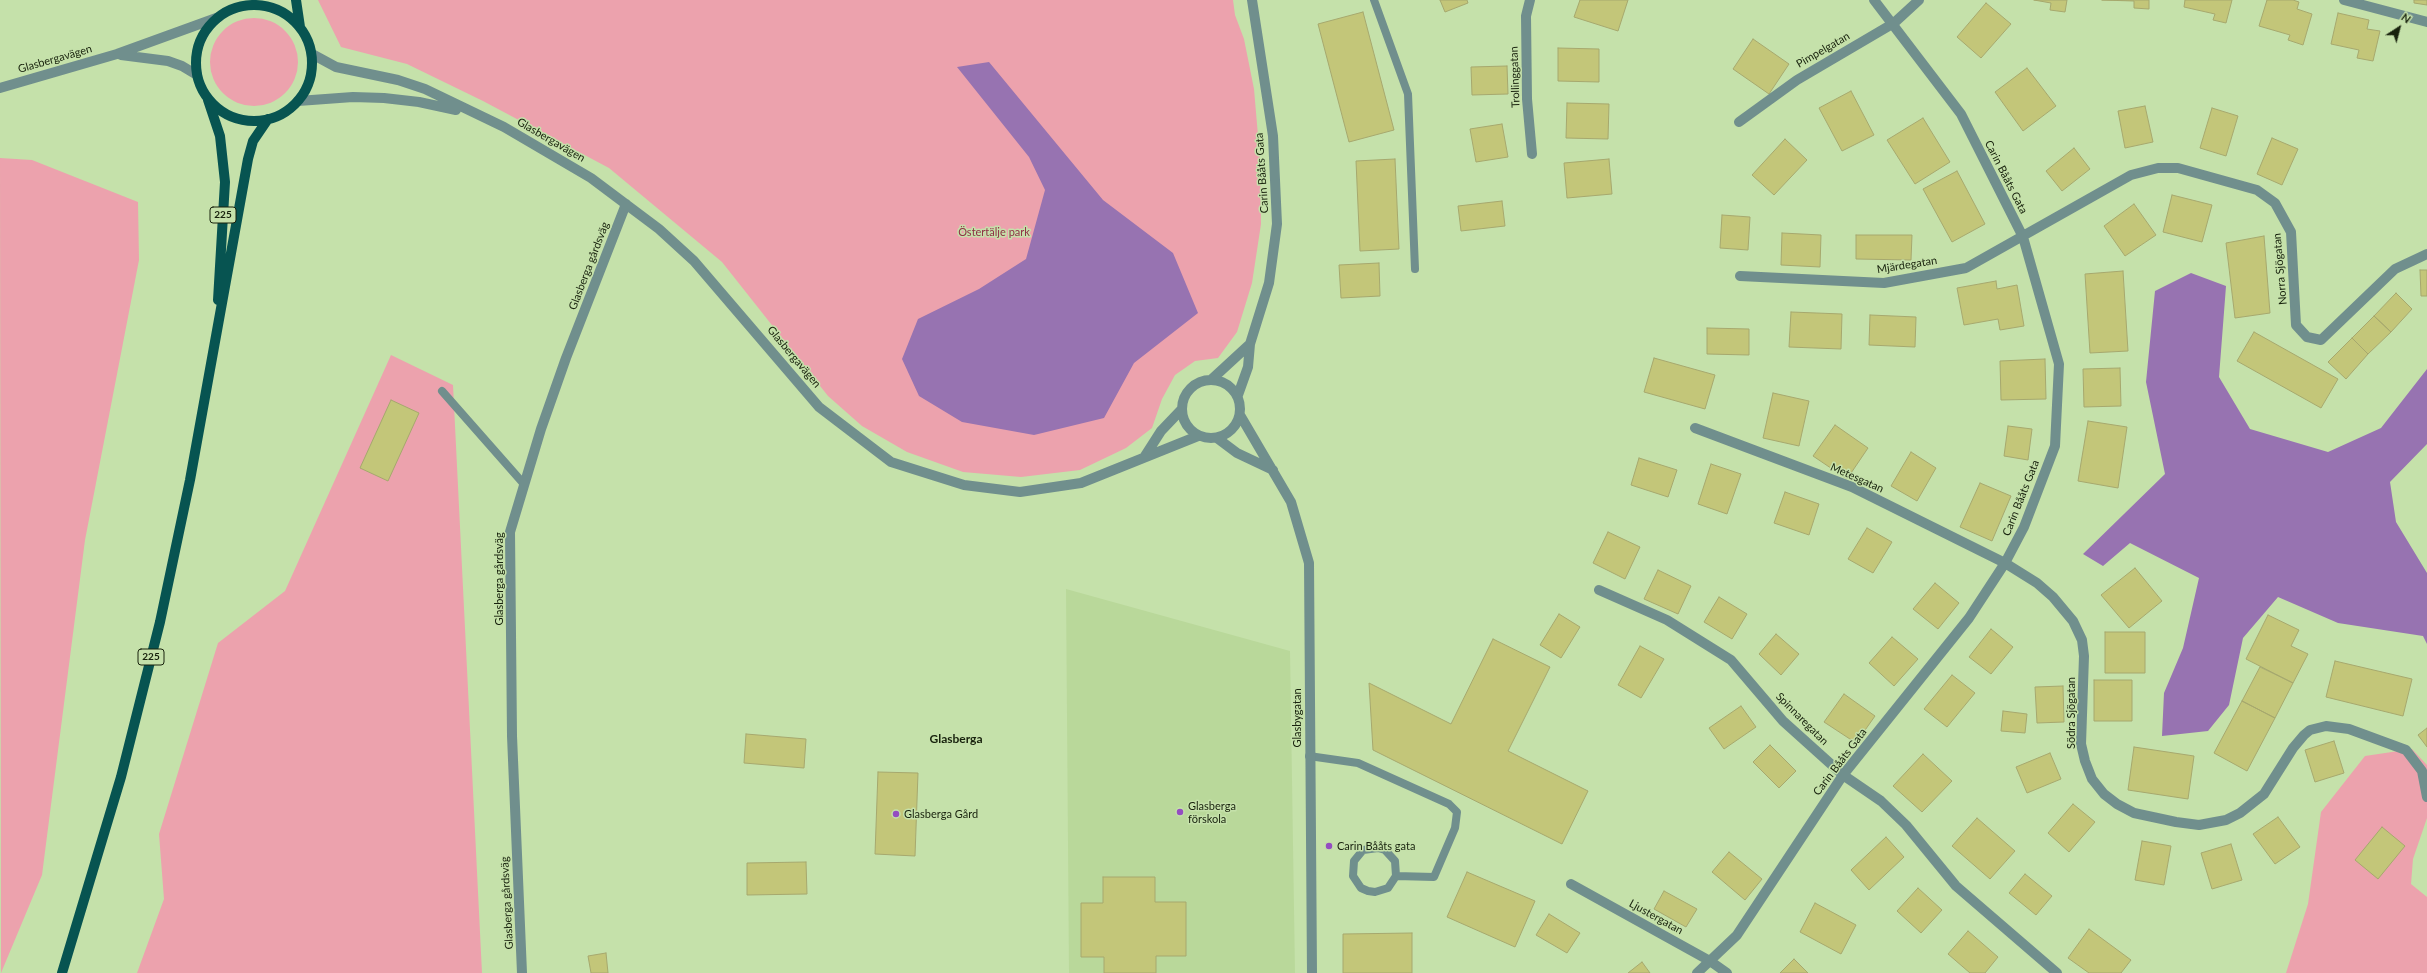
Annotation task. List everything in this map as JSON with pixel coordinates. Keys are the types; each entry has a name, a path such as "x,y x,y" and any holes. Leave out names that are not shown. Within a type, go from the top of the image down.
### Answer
{"main road":[{"name":"225","path":"296,0 300,27"},
{"name":"225","path":"207,97 221,111 230,116 249,120 268,119 284,112 298,101 308,84 313,64 312,54 306,35 293,19 275,8 245,3 219,17 206,30 196,56 198,75 220,136 225,182 216,335"},
{"name":"225","path":"62,973 121,777 160,622 190,480 216,335 229,274 248,159 253,141 268,119"}],"street":[{"name":"Carin Bååts Gata","path":"1238,395 1248,367 1250,344 1269,283 1278,224 1273,136 1252,0"},
{"name":"Trollinggatan","path":"1530,0 1526,16 1527,99 1532,154"},
{"name":"Carin Bååts Gata","path":"1697,973 1737,935 1843,775 1969,618 2005,563 2024,527 2055,446 2059,364 2023,237 1961,114 1894,23 1874,0"},
{"name":"Pimpelgatan","path":"1739,122 1797,80 1894,23 1919,0"},
{"path":"2344,0 2427,22"},
{"name":"Glasbergavägen","path":"0,88 117,54 219,17"},
{"name":"Glasbergavägen","path":"117,54 168,60 198,75"},
{"name":"Glasbergavägen","path":"312,54 336,67 398,80 425,89 470,112 504,127 591,178 626,204 694,261 819,407 891,462 964,485 1020,492 1080,483 1198,436"},
{"name":"Glasbergavägen","path":"298,101 353,97 384,98 419,102 470,112"},
{"name":"Norra Sjögatan","path":"2023,237 2130,175 2158,168 2178,168 2257,190 2275,203 2291,232 2296,325 2307,337 2321,340 2395,269 2427,254"},
{"name":"Glasberga gårdsväg","path":"522,973 512,736 510,532 523,483 566,358 626,204"},
{"name":"Mjärdegatan","path":"1740,276 1884,283 1966,268 2023,237"},
{"path":"1145,456 1161,431 1182,409 1188,391 1194,384 1212,379 1250,344"},
{"path":"1212,379 1227,384 1238,395 1241,405 1240,415 1232,430 1217,438"},
{"path":"1182,409 1186,425 1198,436 1217,438 1238,453 1272,470"},
{"name":"Glasbygatan","path":"1240,415 1291,502 1309,563 1309,756 1312,973"},
{"name":"Metesgatan","path":"1695,428 1852,487 2005,563"},
{"name":"Södra Sjögatan","path":"2005,563 2037,583 2053,598 2078,629 2084,656 2082,753 2092,779 2104,794 2117,804 2134,813 2169,821 2199,824 2226,820 2240,813 2264,794 2299,739 2310,730 2326,726 2349,729 2406,750 2422,771 2427,798"},
{"name":"Spinnaregatan","path":"1600,590 1667,620 1731,660 1783,721 1843,775 1881,801 1906,825 1956,886 2057,973"},
{"name":"Ljustergatan","path":"1571,884 1710,961 1727,973"}],"lane":[{"path":"1374,0 1408,94 1416,269"},
{"path":"442,392 523,483"},
{"path":"1309,756 1358,763 1449,804 1456,812 1455,828 1434,877 1396,876"},
{"path":"1371,848 1385,850 1395,861 1396,876 1388,888 1375,892 1368,891 1361,888 1353,876 1354,861 1358,855 1371,848"}],"shaded area":[{"path":"989,62 1103,200 1173,253 1198,313 1134,363 1104,418 1034,435 962,422 919,396 902,359 918,319 979,289 1026,259 1045,190 1029,157 957,67"},
{"path":"2191,273 2226,286 2219,377 2250,429 2328,452 2381,428 2427,369 2427,444 2390,482 2396,522 2427,573 2427,644 2423,636 2338,623 2278,597 2243,638 2229,705 2208,731 2162,736 2164,693 2183,648 2199,578 2130,543 2103,566 2083,554 2165,474 2146,382 2155,291"},
{"name":"Glasberga förskola","path":"1066,589 1290,651 1295,973 1069,973"}],"green space":[{"name":"Östertälje park","path":"318,0 1233,0 1235,15 1244,39 1254,89 1260,159 1261,224 1252,283 1237,332 1218,358 1195,361 1175,375 1162,399 1152,428 1126,448 1080,470 1021,477 963,472 907,452 862,426 828,396 722,262 609,168 483,101 407,64 341,47"},
{"path":"254,18 271,22 285,31 294,45 298,62 294,79 285,93 271,102 254,106 237,102 223,93 214,79 210,62 214,45 223,31 237,22"},
{"path":"0,158 32,160 138,202 139,260 85,540 42,875 1,973"},
{"path":"391,355 453,385 482,973 137,973 164,899 159,834 218,643 285,591"},
{"path":"2412,749 2427,765 2427,818 2413,859 2411,884 2427,897 2427,973 2286,973 2308,904 2321,812 2365,756"}],"building":[{"path":"1440,0 1467,0 1468,3 1445,12"},
{"path":"1580,0 1628,0 1618,31 1574,17"},
{"path":"2034,0 2067,0 2065,12 2050,10 2051,3"},
{"path":"2102,0 2149,0 2149,9 2134,8 2134,1"},
{"path":"2185,0 2232,0 2226,23 2213,20 2215,14 2184,7"},
{"path":"2267,0 2293,0 2299,2 2297,9 2312,14 2303,45 2288,40 2290,35 2259,26"},
{"path":"2414,0 2427,0 2427,5 2414,3"},
{"path":"1986,3 2011,24 1981,58 1957,37"},
{"path":"1363,12 1394,130 1349,142 1318,24"},
{"path":"2338,13 2369,20 2367,29 2380,31 2373,61 2357,58 2359,50 2331,44"},
{"path":"1753,39 1789,64 1769,94 1733,69"},
{"path":"1558,48 1599,49 1599,82 1558,81"},
{"path":"1507,66 1508,94 1472,95 1471,67"},
{"path":"2027,68 2056,106 2023,131 1995,92"},
{"path":"1851,91 1874,135 1842,151 1819,108"},
{"path":"1567,103 1609,104 1608,139 1566,138"},
{"path":"2145,106 2153,142 2125,148 2118,111"},
{"path":"2212,108 2238,116 2226,156 2200,148"},
{"path":"1923,118 1950,162 1915,184 1887,140"},
{"path":"1502,124 1508,157 1476,162 1470,129"},
{"path":"2272,138 2298,149 2282,185 2257,174"},
{"path":"1785,139 1807,160 1774,195 1752,175"},
{"path":"2074,148 2090,169 2062,191 2046,171"},
{"path":"1395,159 1399,249 1360,251 1356,161"},
{"path":"1609,159 1612,194 1567,198 1564,163"},
{"path":"1957,171 1985,224 1952,242 1923,189"},
{"path":"2172,195 2212,205 2202,242 2163,232"},
{"path":"1502,201 1505,226 1461,231 1458,206"},
{"path":"2134,204 2156,235 2125,256 2104,226"},
{"path":"1722,215 1750,217 1748,250 1720,248"},
{"path":"1782,233 1821,235 1820,267 1781,265"},
{"path":"1856,235 1912,235 1911,260 1856,259"},
{"path":"2264,236 2270,313 2235,318 2226,243"},
{"path":"1379,263 1380,296 1341,298 1339,265"},
{"path":"2420,270 2427,270 2427,296 2421,296"},
{"path":"2123,271 2128,351 2090,353 2085,274"},
{"path":"1996,281 1997,289 2017,285 2024,326 2000,330 1998,319 1964,325 1957,288"},
{"path":"2396,293 2412,309 2391,332 2374,316"},
{"path":"1791,312 1842,314 1841,349 1789,347"},
{"path":"1870,315 1916,317 1915,347 1869,345"},
{"path":"2374,316 2391,332 2368,354 2352,338"},
{"path":"1707,328 1749,329 1749,355 1707,354"},
{"path":"2254,332 2338,379 2321,408 2237,361"},
{"path":"2352,338 2368,354 2346,379 2328,362"},
{"path":"1654,358 1715,375 1705,409 1644,392"},
{"path":"2045,359 2046,399 2001,400 2000,361"},
{"path":"2120,368 2121,406 2084,407 2083,369"},
{"path":"1773,393 1809,401 1799,446 1763,438"},
{"path":"391,400 419,413 388,481 360,468"},
{"path":"2088,421 2127,427 2118,488 2078,481"},
{"path":"1835,425 1868,448 1847,479 1813,456"},
{"path":"2008,426 2032,429 2028,460 2004,456"},
{"path":"1911,452 1936,468 1917,501 1891,486"},
{"path":"1639,458 1677,470 1668,497 1631,485"},
{"path":"1711,464 1741,474 1727,514 1698,504"},
{"path":"1980,483 2011,496 1992,541 1960,527"},
{"path":"1785,492 1819,504 1809,535 1774,523"},
{"path":"1867,528 1892,542 1873,573 1848,559"},
{"path":"1608,532 1640,547 1625,579 1593,563"},
{"path":"2135,568 2162,601 2129,628 2101,595"},
{"path":"1658,570 1691,586 1678,614 1644,599"},
{"path":"1935,583 1959,603 1938,629 1913,609"},
{"path":"1719,597 1747,614 1732,639 1704,622"},
{"path":"1559,614 1580,627 1561,658 1540,645"},
{"path":"2268,615 2299,630 2291,646 2308,654 2293,683 2246,659"},
{"path":"1991,629 2013,647 1991,674 1969,657"},
{"path":"2105,632 2145,632 2145,673 2105,673"},
{"path":"1776,634 1799,654 1781,675 1759,654"},
{"path":"1892,637 1918,659 1894,686 1869,663"},
{"path":"1493,639 1550,667 1508,751 1588,791 1562,844 1373,750 1369,683 1451,724"},
{"path":"1640,646 1664,659 1641,698 1618,685"},
{"path":"2335,661 2412,679 2403,716 2326,697"},
{"path":"2260,667 2293,683 2275,718 2242,701"},
{"path":"1952,675 1975,693 1947,727 1924,709"},
{"path":"2094,680 2132,680 2132,721 2094,721"},
{"path":"2063,686 2064,722 2037,723 2035,687"},
{"path":"1844,694 1875,716 1856,743 1824,722"},
{"path":"2242,701 2275,718 2247,771 2214,753"},
{"path":"1741,706 1756,727 1724,749 1709,728"},
{"path":"2003,711 2027,714 2025,733 2001,731"},
{"path":"2427,728 2427,747 2418,735"},
{"path":"746,734 806,739 804,768 744,763"},
{"path":"2334,741 2344,773 2315,782 2305,750"},
{"path":"1770,745 1796,771 1779,788 1753,762"},
{"path":"2134,747 2194,756 2188,799 2128,790"},
{"path":"2050,753 2061,779 2027,793 2016,767"},
{"path":"1923,754 1952,781 1922,812 1893,786"},
{"name":"Glasberga Gård","path":"878,772 918,773 915,856 875,854"},
{"path":"2073,804 2095,822 2069,852 2048,833"},
{"path":"2278,817 2300,847 2275,864 2253,834"},
{"path":"1977,818 2015,851 1990,879 1952,846"},
{"path":"2382,827 2405,846 2378,879 2355,860"},
{"path":"1886,837 1904,857 1869,890 1851,870"},
{"path":"2142,841 2171,846 2164,885 2135,880"},
{"path":"2231,844 2242,880 2212,889 2201,853"},
{"path":"1729,852 1762,879 1745,900 1712,872"},
{"path":"806,862 807,894 747,895 747,863"},
{"path":"1467,872 1535,901 1515,947 1447,917"},
{"path":"2025,874 2052,896 2036,915 2009,893"},
{"path":"1103,877 1155,877 1155,902 1186,902 1186,956 1156,956 1156,973 1104,973 1104,957 1081,957 1081,903 1103,903"},
{"path":"1918,888 1942,910 1921,933 1897,911"},
{"path":"1664,891 1697,909 1686,927 1654,909"},
{"path":"1815,903 1856,925 1841,954 1800,932"},
{"path":"1549,914 1580,933 1567,953 1536,935"},
{"path":"2089,929 2131,960 2121,973 2089,973 2068,958"},
{"path":"1968,931 1998,957 1985,973 1970,973 1948,954"},
{"path":"1412,933 1412,973 1343,973 1343,934"},
{"path":"606,953 608,973 591,973 588,956"},
{"path":"1794,959 1808,973 1780,973"},
{"path":"1642,962 1650,973 1628,973"}],"place":[{"name":"Glasberga förskola","path":"1180,812"},
{"name":"Glasberga Gård","path":"896,814"},
{"name":"Carin Bååts gata","path":"1329,846"}],"district":[{"name":"Glasberga","path":"956,739"}]}
